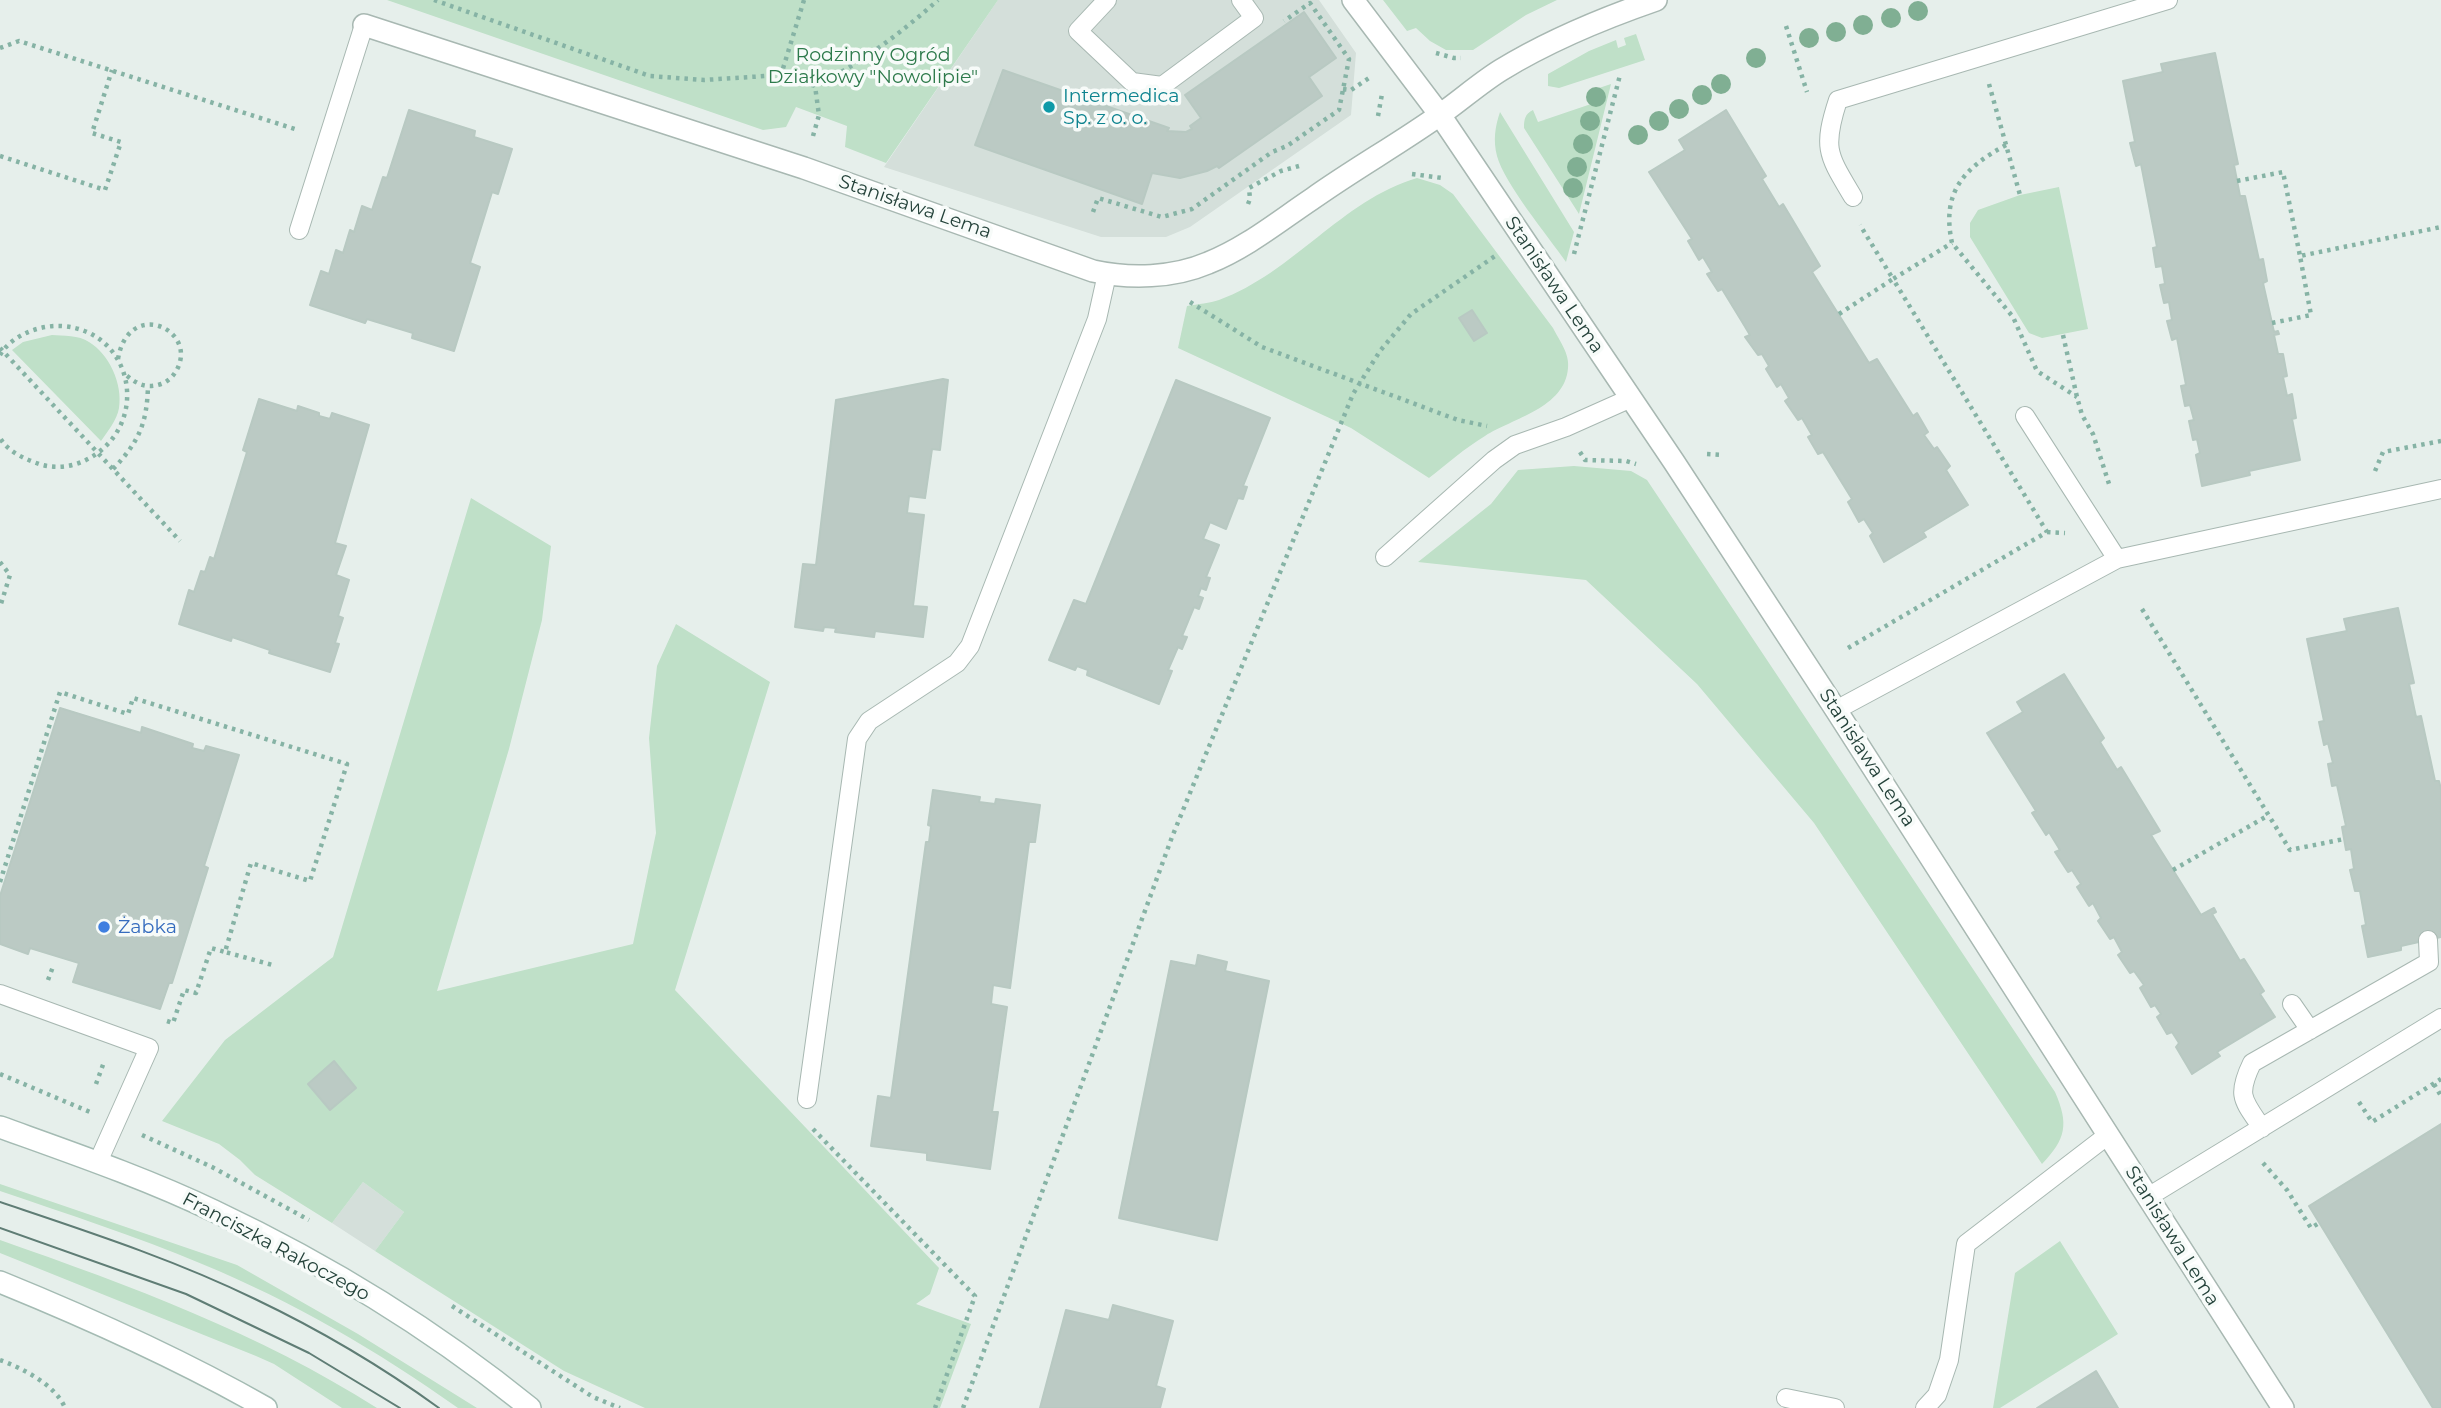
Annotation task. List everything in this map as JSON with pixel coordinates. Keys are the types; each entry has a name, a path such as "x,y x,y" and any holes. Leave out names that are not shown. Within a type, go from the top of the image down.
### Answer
{"street":[{"name":"Stanisława Lema","path":"1353,0 1440,115 1674,462 2283,1408"},
{"path":"1440,115 1499,71 1550,41 1601,19 1656,0"},
{"name":"Stanisława Lema","path":"364,25 804,169 1107,274 1159,274 1207,264 1244,246 1349,173 1440,115"},
{"name":"Franciszka Rakoczego","path":"0,1127 98,1162 214,1211 339,1278 423,1329 530,1408"},
{"path":"0,1282 85,1316 212,1377 265,1408"}],"lane":[{"path":"1107,0 1078,31 1132,82 1162,86 1254,18 1241,0"},
{"path":"1853,197 1830,159 1829,128 1838,100 2168,0"},
{"path":"299,230 364,25"},
{"path":"807,1099 857,739 869,721 957,663 970,646 1097,319 1107,274"},
{"path":"1385,557 1494,460 1515,445 1566,428 1631,398"},
{"path":"2025,416 2117,559"},
{"path":"1836,710 2117,559 2441,489"},
{"path":"2262,1128 2242,1098 2244,1079 2252,1063 2428,962 2428,940"},
{"path":"0,994 149,1048 98,1162"},
{"path":"2292,1004 2310,1030"},
{"path":"2148,1197 2441,1018"},
{"path":"1925,1408 1937,1395 1949,1360 1966,1244 2108,1135"},
{"path":"1786,1398 1835,1408"}],"path":[{"path":"434,0 650,76 704,80 781,75 815,86 837,75 908,27 938,0"},
{"path":"781,75 804,0"},
{"path":"1093,212 1098,198 1162,217 1192,209 1272,152 1287,146 1339,110 1349,59 1310,3 1278,25 1254,18"},
{"path":"0,48 19,41 327,140"},
{"path":"0,156 106,190 121,142 92,133 112,70"},
{"path":"1377,72 1382,96 1377,118"},
{"path":"1986,73 2020,195"},
{"path":"1551,281 1570,268 1620,75"},
{"path":"1343,89 1351,90 1371,76"},
{"path":"804,169 819,115 815,86"},
{"path":"2006,145 1974,164 1955,190 1949,210 1952,243 2013,317 2037,371 2077,397"},
{"path":"2237,181 2283,172 2311,315 2272,323"},
{"path":"1408,174 1418,173 1440,178 1451,184"},
{"path":"2300,256 2441,227"},
{"path":"1847,648 2047,532 1894,279 1952,243"},
{"path":"964,1408 1172,837 1353,394 1380,351 1411,314 1503,251"},
{"path":"1186,299 1262,347 1458,420 1487,426 1498,424"},
{"path":"118,359 121,344 129,332 142,325 157,325 171,331 179,344 181,359 176,373 165,383 148,386 136,383 125,374"},
{"path":"1,442 23,459 48,467 75,465 99,453 119,432 128,404 125,374 118,359 100,339 76,327 49,326 23,333 1,351 99,453 180,541"},
{"path":"2063,335 2077,397 2093,434 2112,495"},
{"path":"113,469 130,452 141,432 147,409 148,386"},
{"path":"1566,428 1585,460 1626,461 1647,467 1656,474 1674,462"},
{"path":"0,562 10,575 0,607"},
{"path":"2142,609 2290,850 2344,839"},
{"path":"0,882 60,692 128,714 133,698 346,764 310,881 251,863 225,952"},
{"path":"2173,870 2269,815"},
{"path":"163,1020 173,1023 184,990 196,993 211,948 276,967"},
{"path":"49,977 54,964"},
{"path":"2434,1084 2441,1096"},
{"path":"807,1099 812,1108 811,1127 975,1296 935,1408"},
{"path":"2256,1155 2287,1190 2311,1228 2319,1223"},
{"path":"0,1360 14,1365 46,1385 62,1400 65,1408"}],"shaded area":[{"path":"998,0 1319,0 1356,53 1351,115 1190,227 1166,237 1101,237 884,167"},
{"path":"363,1182 404,1212 375,1251 332,1223"}],"green space":[{"name":"Rodzinny Ogród Działkowy \"Nowolipie\"","path":"387,0 998,0 886,163 845,147 847,126 796,107 786,127 763,130"},
{"path":"1383,0 1557,0 1526,15 1473,50 1446,50 1430,41 1416,28 1407,31"},
{"path":"1636,34 1645,60 1559,88 1548,86 1548,74 1589,51 1616,40 1618,48 1626,45 1624,38"},
{"path":"1611,84 1579,214 1524,128 1525,119 1533,110 1538,122 1591,104 1587,92"},
{"path":"1500,112 1574,232 1566,262 1517,195 1501,167 1495,139"},
{"path":"1417,178 1440,185 1453,194 1553,328 1564,347 1568,363 1565,382 1548,402 1478,441 1429,478 1351,428 1178,348 1187,306 1219,300 1246,288 1271,273 1365,203 1390,188"},
{"path":"2059,187 2088,329 2042,338 2029,333 1970,237 1970,223 1978,210 2020,195"},
{"path":"52,335 76,337 89,342 103,354 113,370 119,389 119,408 101,441 12,350 23,342"},
{"path":"1574,466 1631,471 1647,480 2055,1092 2062,1113 2063,1131 2056,1147 2042,1164 1814,823 1697,684 1586,580 1418,562 1491,504 1518,470"},
{"path":"471,498 551,546 542,620 509,749 437,991 633,944 656,833 649,738 657,666 676,624 770,682 675,990 939,1268 930,1294 916,1304 971,1324 940,1408 645,1408 564,1371 375,1251 404,1212 363,1182 332,1223 255,1175 219,1144 162,1121 225,1040 333,957"},
{"path":"0,1184 237,1265 358,1334 477,1408 458,1408 334,1329 236,1278 152,1244 0,1191"},
{"path":"0,1240 193,1313 287,1357 377,1408 342,1408 274,1364 0,1253"},
{"path":"2060,1241 2118,1334 2000,1408 1993,1408 2015,1273"}],"building":[{"name":"Intermedica Sp. z o. o.","path":"1304,12 1336,58 1309,77 1322,96 1219,168 1217,166 1180,178 1152,173 1142,204 975,145 1003,70 1169,128 1167,131 1186,132 1201,118 1185,95"},
{"path":"2215,53 2238,164 2234,165 2240,196 2245,196 2259,260 2263,259 2267,281 2263,283 2274,332 2278,331 2279,334 2274,335 2278,354 2283,354 2287,376 2283,377 2287,396 2292,394 2296,418 2292,419 2300,460 2249,471 2250,475 2202,486 2196,455 2200,453 2197,439 2193,440 2189,421 2194,420 2190,405 2185,406 2181,386 2186,385 2177,338 2172,340 2167,321 2172,320 2169,302 2164,303 2160,285 2165,284 2162,266 2156,267 2153,248 2157,247 2141,164 2136,166 2130,143 2135,142 2123,81 2163,72 2161,64"},
{"path":"409,110 475,131 474,137 512,149 498,194 492,192 470,263 480,267 454,351 412,338 413,333 367,319 365,323 310,305 321,271 329,274 336,250 343,253 350,230 354,232 362,206 372,210 383,177 387,178"},
{"path":"1726,110 1766,176 1762,179 1779,207 1783,204 1820,266 1812,272 1869,363 1877,359 1913,416 1917,413 1928,432 1924,435 1934,449 1937,447 1950,466 1946,470 1968,505 1923,532 1926,537 1884,562 1870,536 1873,533 1864,519 1859,522 1848,502 1852,499 1823,452 1818,454 1808,437 1812,435 1802,418 1798,420 1785,401 1789,398 1781,384 1777,387 1766,369 1769,366 1762,354 1758,355 1745,337 1750,335 1722,289 1718,291 1707,274 1712,272 1703,257 1699,260 1688,241 1692,239 1649,172 1685,150 1679,140"},
{"path":"1472,310 1487,333 1474,341 1459,318"},
{"path":"948,380 940,450 932,449 925,498 909,496 907,513 924,515 913,606 927,607 923,637 875,631 874,637 835,632 836,628 824,627 823,631 795,627 803,564 816,565 836,400"},
{"path":"1176,380 1270,418 1243,486 1247,487 1243,499 1238,498 1226,529 1210,522 1203,539 1219,545 1206,577 1210,578 1206,590 1201,588 1198,596 1203,598 1199,609 1194,607 1182,636 1187,637 1182,649 1178,647 1168,670 1172,671 1159,704 1087,675 1088,670 1077,666 1075,670 1049,660 1074,600 1086,604"},
{"path":"259,399 297,411 298,406 330,419 332,413 369,425 335,543 346,546 336,575 349,580 338,616 343,618 335,643 339,644 330,672 269,653 270,650 232,637 231,641 179,624 189,590 194,592 201,571 205,572 210,557 214,559 247,452 243,450"},
{"path":"2398,608 2414,683 2409,684 2416,717 2421,716 2435,781 2439,781 2441,789 2441,937 2368,957 2362,926 2366,925 2360,891 2355,891 2350,870 2354,869 2351,849 2346,850 2342,827 2346,826 2337,785 2332,786 2328,764 2333,763 2328,743 2324,745 2319,722 2324,721 2307,639 2347,631 2344,619"},
{"path":"2064,674 2104,738 2100,742 2117,770 2121,767 2160,831 2151,835 2201,915 2214,908 2216,912 2212,914 2240,961 2244,959 2264,991 2260,994 2275,1017 2217,1052 2220,1056 2192,1074 2176,1047 2179,1043 2172,1032 2167,1034 2157,1017 2161,1014 2155,1005 2151,1007 2140,988 2144,985 2134,971 2130,973 2118,955 2122,952 2114,937 2110,939 2098,921 2101,918 2093,903 2089,906 2077,887 2081,884 2072,870 2068,872 2055,852 2060,850 2049,832 2046,835 2032,813 2036,811 1987,733 2023,712 2017,702"},
{"path":"60,708 141,733 142,727 193,744 192,748 204,751 206,746 239,755 204,866 208,868 172,983 169,983 160,1009 73,982 79,963 30,948 28,954 0,944 0,896"},
{"path":"933,790 980,797 979,802 995,804 996,799 1040,805 1035,842 1029,842 1010,988 993,985 991,1004 1007,1007 992,1112 998,1112 990,1169 927,1160 927,1153 871,1146 878,1096 891,1098 926,842 929,842 931,826 928,825"},
{"path":"1198,955 1227,962 1225,971 1269,981 1217,1240 1119,1218 1171,961 1196,966"},
{"path":"334,1061 356,1088 330,1110 308,1084"},
{"path":"2441,1124 2441,1408 2433,1408 2309,1206"},
{"path":"1113,1305 1173,1321 1156,1386 1165,1389 1160,1408 1040,1408 1066,1310 1109,1320"},
{"path":"2096,1371 2118,1408 2037,1408"}],"tram line":[{"path":"0,1202 161,1258 255,1299 350,1349 439,1408"},
{"path":"0,1228 186,1294 309,1353 400,1408"}],"place":[{"name":"Intermedica Sp. z o. o.","path":"1049,107"},
{"name":"Żabka","path":"104,927"}]}
